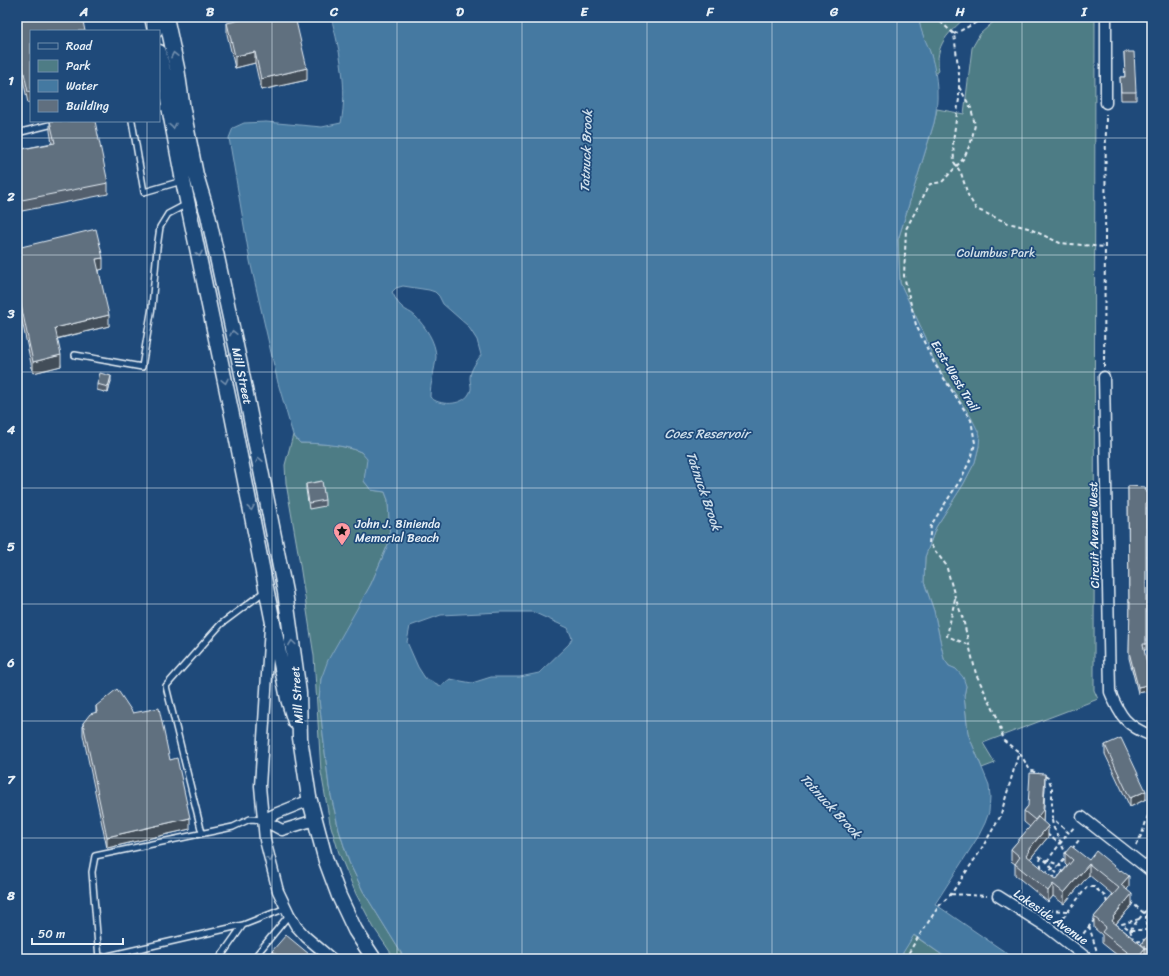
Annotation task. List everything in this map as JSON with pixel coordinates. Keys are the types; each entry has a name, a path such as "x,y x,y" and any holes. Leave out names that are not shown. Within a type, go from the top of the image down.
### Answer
{"main road":[{"path":"152,17 155,30"},
{"name":"Mill Street","path":"168,17 182,93 183,110 196,175 208,215 285,592 299,693 300,738 310,800 326,860 340,896 356,930 374,959"},
{"name":"Mill Street","path":"160,56 167,88 164,108 188,203 288,699 300,738"},
{"path":"167,88 182,93"}],"street":[{"path":"1106,17 1106,102"},
{"name":"Circuit Avenue West","path":"1104,377 1110,692 1123,719 1133,727 1152,736"},
{"path":"271,609 261,769 261,804 269,857 278,891 296,926 306,938 332,959"},
{"path":"263,820 310,800"},
{"path":"1082,817 1152,872"},
{"path":"263,820 282,830 315,820"},
{"name":"Lakeside Avenue","path":"998,896 1046,927 1088,959"}],"lane":[{"path":"17,132 61,122"},
{"path":"132,122 144,192 183,181"},
{"path":"74,355 142,367 152,307 160,227 168,214 188,203"},
{"path":"202,834 166,686 221,624 267,590"},
{"path":"263,820 250,819 233,827 95,856 92,872 99,959 243,925 288,911"},
{"path":"253,959 288,911"},
{"path":"219,959 243,925"}],"path":[{"path":"935,17 954,34 959,74 959,100 953,141 954,162 961,172 968,195 976,209 1008,223 1028,228 1060,243 1105,247"},
{"path":"954,34 977,22 983,17"},
{"path":"957,166 964,158 971,142 975,125 971,108 959,87"},
{"path":"1104,377 1106,102"},
{"name":"East-West Trail","path":"957,166 942,182 930,184 906,229 904,276 916,325 934,363 971,420 975,443 972,456 961,479 931,524 929,543 946,565 963,619 976,674 997,717 1004,741 1019,752 1030,770 1048,778 1052,787 1053,826 1066,856"},
{"path":"955,597 947,636 969,645"},
{"path":"905,959 916,939 938,906 950,894 979,853 1000,817 1019,752"},
{"path":"1130,855 1142,834 1150,809 1152,808"},
{"path":"1046,861 1082,817"},
{"path":"1052,818 1069,832"},
{"path":"1042,829 1060,844"},
{"path":"1042,875 1060,864 1079,840"},
{"path":"1042,875 1040,856 1053,868 1059,877 1063,879"},
{"path":"1046,861 1060,864"},
{"path":"1042,875 1052,878 1063,876 1060,864"},
{"path":"1059,924 1087,887 1094,887 1106,897 1107,904 1102,910"},
{"path":"950,894 998,896"},
{"path":"1126,898 1145,914 1152,914"},
{"path":"1130,930 1145,914 1152,903"},
{"path":"1041,910 1069,911"},
{"path":"1130,930 1134,943 1152,937 1146,930 1145,914"},
{"path":"1079,939 1098,915"},
{"path":"1139,920 1122,924 1130,930 1146,930"},
{"path":"1089,926 1098,954"},
{"path":"1128,943 1132,938"}],"green space":[{"path":"919,17 966,17 944,40 939,53 939,71 935,74 931,55 920,28"},
{"name":"Columbus Park","path":"999,17 1095,17 1094,690 1098,699 983,743 995,763 982,768 968,734 964,696 966,686 956,669 949,666 944,659 934,611 924,582 925,557 936,527 963,485 975,462 979,446 933,358 926,338 900,283 898,240 937,109 964,114 972,48 980,34"},
{"name":"John J. Binienda Memorial Beach","path":"293,435 300,443 340,446 361,452 368,459 364,481 371,490 385,492 388,500 390,540 371,584 321,679 319,699 329,787 339,830 349,862 363,891 405,959 395,959 374,928 356,894 339,853 330,823 321,772 314,656 286,483 285,465"},
{"path":"913,935 948,959 899,959"}],"water":[{"name":"Coes Reservoir","path":"331,17 919,17 935,72 937,107 934,123 898,240 900,283 926,338 933,358 971,417 980,435 975,462 963,485 936,527 925,557 924,582 934,611 944,659 949,666 956,669 963,677 966,686 964,696 968,734 989,785 990,797 989,812 978,837 935,904 1008,954 1012,959 948,959 914,935 899,959 405,959 363,891 349,862 339,830 329,787 319,699 321,679 328,660 371,584 390,540 388,500 385,492 371,490 364,481 367,459 361,452 340,446 300,443 293,435 278,383 250,261 229,138 233,128 244,123 266,122 322,127 341,123 344,96 340,56","holes":["403,286 435,292 443,304 468,326 477,340 481,355 471,372 470,392 466,398 461,401 456,403 444,403 430,397 436,351 432,340 422,325 413,315 397,302 392,292 396,288","533,612 568,628 572,638 569,644 539,673 520,677 491,677 472,683 450,679 441,686 425,678 418,667 407,642 410,626 441,615"]}],"building":[{"path":"17,17 82,17 85,30 30,30 30,91 28,92 17,40"},
{"path":"254,17 295,17 307,68 261,79 255,52 235,56 227,23"},
{"path":"1151,17 1152,17 1152,48"},
{"path":"1124,52 1134,52 1136,92 1121,92 1120,77 1125,77"},
{"path":"50,122 95,122 108,183 17,201 17,150 55,143"},
{"path":"96,229 103,258 96,259 109,315 55,328 61,355 33,362 17,286 17,248"},
{"path":"100,373 111,376 108,387 97,384"},
{"path":"322,481 325,500 309,503 306,484"},
{"path":"1128,486 1145,487 1146,492 1151,492 1151,502 1146,502 1146,644 1143,644 1149,674 1152,673 1152,684 1138,687 1129,652 1130,602"},
{"path":"117,689 133,713 159,708 170,760 177,758 190,818 107,837 83,723 90,714 97,712 96,706"},
{"path":"1152,703 1152,710 1149,709"},
{"path":"1121,738 1146,791 1130,798 1105,745"},
{"path":"1030,773 1045,774 1043,810 1035,820 1024,811 1028,806"},
{"path":"1038,817 1048,826 1028,850 1029,851 1026,855 1056,880 1073,860 1065,853 1071,846 1089,860 1096,851 1120,871 1121,870 1129,876 1121,885 1132,894 1113,917 1114,918 1112,921 1145,948 1136,959 1102,932 1106,927 1094,917 1119,888 1089,864 1064,893 1053,884 1048,891 1015,864 1020,857 1011,849"},
{"path":"1152,931 1152,953 1141,944"},
{"path":"286,935 309,954 304,959 281,959 272,951"}],"place":[{"name":"John J. Binienda Memorial Beach","path":"342,546"}],"water label":[{"name":"Tatnuck Brook","path":"586,151"},
{"name":"Tatnuck Brook","path":"704,491"},
{"name":"Tatnuck Brook","path":"831,806"}]}
